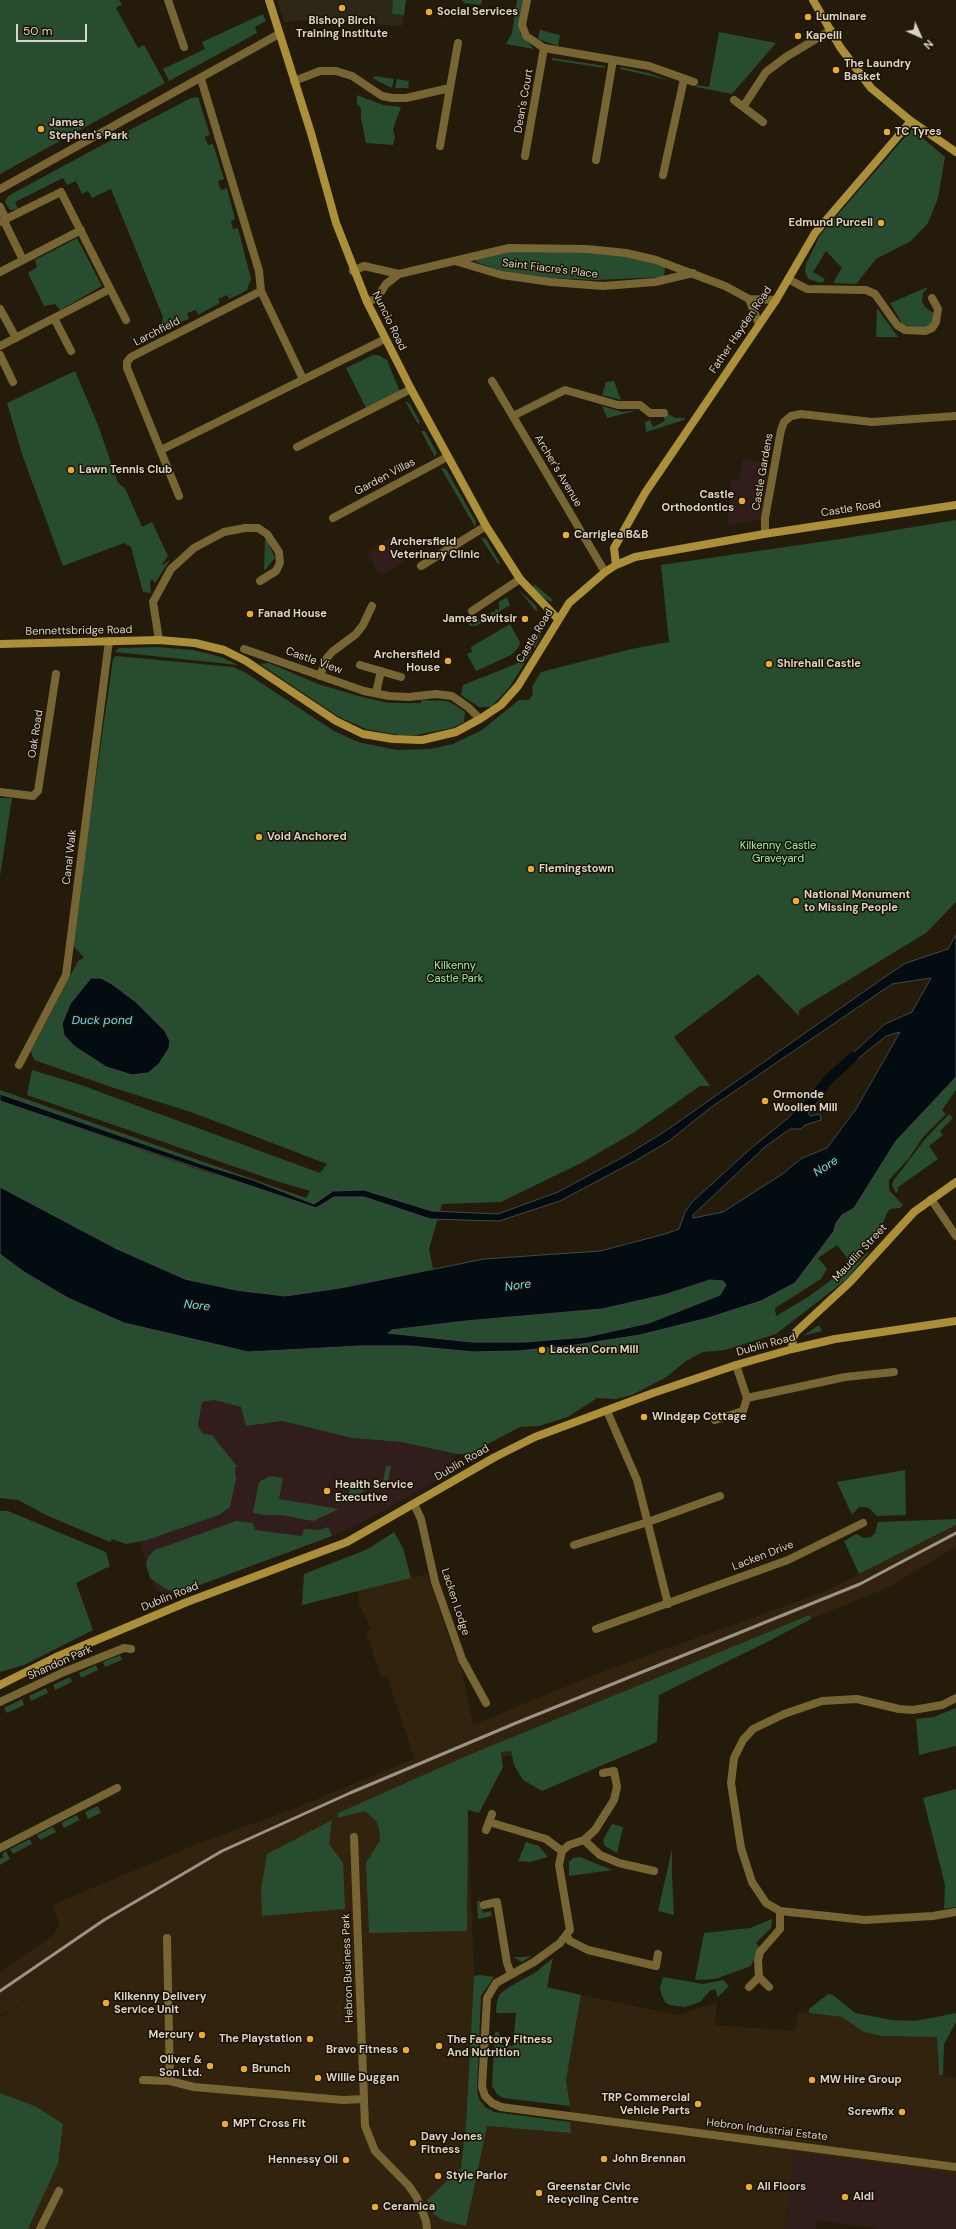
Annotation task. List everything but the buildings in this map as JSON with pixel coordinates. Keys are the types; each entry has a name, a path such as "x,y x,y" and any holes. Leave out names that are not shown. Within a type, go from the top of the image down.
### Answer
{"main road":[{"name":"Nuncio Road","path":"268,0 294,81 336,223 367,302 447,457 486,526 520,580 558,619"},
{"path":"813,0 860,75 871,88 911,121 956,151"},
{"name":"Father Hayden Road","path":"616,565 614,548 645,493 776,300 815,233 911,121"},
{"name":"Castle Road","path":"159,640 195,643 224,650 246,661 336,721 363,734 393,739 422,740 456,732 480,720 501,705 518,686 569,603 605,572 616,565 635,557 766,533 956,505"},
{"name":"Bennettsbridge Road","path":"0,644 159,640"},
{"name":"Maudlin Street","path":"792,1349 793,1338 796,1332 854,1278 914,1212 956,1182"},
{"name":"Dublin Road","path":"0,1685 56,1657 187,1602 347,1542 495,1457 535,1437 736,1365 792,1349 835,1339 956,1321"}],"street":[{"path":"168,0 184,46"},
{"path":"527,0 522,25 526,36 544,48 649,66 694,82"},
{"path":"743,107 766,72 786,57 831,30"},
{"path":"0,189 201,79 279,34"},
{"path":"440,146 458,43"},
{"name":"Dean's Court","path":"525,156 544,48"},
{"path":"596,160 613,60"},
{"path":"294,81 320,71 336,71 352,76 382,96 392,98 406,98 450,88"},
{"path":"201,79 259,271 261,290 303,379"},
{"path":"663,175 684,79"},
{"path":"734,100 763,122"},
{"path":"3,221 61,192 126,320"},
{"path":"0,207 3,221 23,260"},
{"path":"0,272 81,230"},
{"name":"Saint Fiacre's Place","path":"367,302 377,298 386,284 399,274 509,248 587,249 626,253 656,260 694,273 725,286 749,299 776,300"},
{"name":"Saint Fiacre's Place","path":"453,261 502,275 551,282 603,286 655,282 694,273"},
{"name":"Saint Fiacre's Place","path":"354,271 364,266 399,274"},
{"path":"788,279 807,289 866,290 875,294 897,325 905,330 926,331 932,328 936,322 938,309 932,298"},
{"path":"0,346 110,289"},
{"name":"Larchfield","path":"179,496 127,368 127,362 131,357 261,290"},
{"path":"749,299 759,324"},
{"path":"0,309 16,338"},
{"path":"54,318 70,351"},
{"path":"161,450 385,339"},
{"path":"0,355 13,382"},
{"name":"Archer's Avenue","path":"492,381 605,572"},
{"path":"297,447 411,389"},
{"path":"513,416 565,390 618,405 640,405 650,413 664,413"},
{"name":"Castle Gardens","path":"766,533 765,518 781,430 784,422 791,416 802,414 872,422 956,416"},
{"name":"Garden Villas","path":"333,518 447,457"},
{"path":"421,566 486,526"},
{"path":"159,640 153,602 171,569 194,548 224,532 245,528 258,528 267,534 279,552 280,563 276,571 260,582"},
{"path":"472,611 520,580"},
{"path":"320,676 326,659 332,652 356,634 363,625 372,606"},
{"name":"Canal Walk","path":"19,1065 66,975 109,641"},
{"name":"Castle View","path":"244,649 320,676 376,693 409,697 436,694 452,696 468,707 480,720"},
{"name":"Castle View","path":"360,665 401,677"},
{"path":"376,693 381,670"},
{"name":"Oak Road","path":"0,792 33,796 38,791 56,674"},
{"path":"931,1199 956,1236"},
{"path":"714,1416 715,1420 743,1411 747,1398 736,1365"},
{"path":"747,1398 845,1377 894,1372"},
{"path":"607,1411 637,1480 668,1604"},
{"path":"574,1546 648,1522 720,1496"},
{"name":"Lacken Lodge","path":"414,1504 421,1518 435,1582 462,1659 486,1703"},
{"name":"Lacken Drive","path":"596,1629 788,1560 863,1522"},
{"name":"Shandon Park","path":"0,1702 64,1672 124,1648 131,1649"},
{"path":"956,1698 942,1705 913,1710 899,1709 857,1699 822,1701 784,1714 753,1729 743,1740 734,1758 731,1783 741,1848 759,1895 766,1904 780,1910 865,1920 933,1916 956,1912"},
{"path":"603,1773 614,1771 617,1787 614,1800 605,1816 584,1840 569,1845 562,1851 559,1865 570,1930 567,1937 570,1941 588,1950 656,1966 658,1954"},
{"path":"0,1848 117,1788"},
{"path":"489,1822 546,1839 562,1851"},
{"name":"Hebron Business Park","path":"354,1837 365,2126 370,2143 417,2198 426,2221 427,2229"},
{"path":"584,1840 590,1848 600,1855 619,1863 654,1871"},
{"path":"484,1905 497,1902 506,1962 511,1974"},
{"path":"769,1987 759,1977 758,1966 760,1952 780,1929 780,1910"},
{"name":"Hebron Industrial Estate","path":"567,1937 526,1968 511,1974 496,1983 487,1998 482,2087 485,2096 492,2103 501,2107 551,2114 956,2167"},
{"path":"167,1938 170,2081"},
{"path":"749,1987 759,1977"},
{"path":"143,2080 170,2081 194,2087 343,2100 363,2099"},
{"path":"40,2229 59,2191"}],"shaded area":[{"name":"Bishop Birch Training Institute","path":"277,0 406,0 402,26 309,20 284,22"},
{"path":"743,459 770,464 761,520 727,525 732,478 739,479"},
{"path":"390,537 404,561 386,573 379,573 366,553"},
{"name":"Health Service Executive","path":"214,1400 241,1407 246,1426 282,1421 352,1438 401,1442 456,1454 449,1474 357,1525 332,1536 170,1596 155,1589 139,1542 223,1513 237,1474 235,1467 237,1464 212,1435 204,1434 200,1430 189,1403"},
{"path":"956,1525 956,1547 891,1586 811,1619 659,1695 515,1756 464,1757 338,1813 337,1818 365,1811 468,1810 474,1976 466,2124 570,2133 569,2098 566,2080 581,1995 678,2015 717,2002 715,2025 795,2031 798,2012 842,2017 864,2032 882,2036 937,2037 939,2075 956,2078 956,2179 945,2173 793,2153 786,2229 28,2229 58,2164 35,2106 0,2093 0,2017 37,1993 0,2016 0,1972 53,1935 60,1925 52,1905 197,1844 293,1809 411,1760 415,1761 387,1676 381,1678 366,1631 371,1629 359,1603 357,1590 428,1574 455,1656 460,1661 473,1725 591,1676 826,1591"},
{"path":"793,2153 945,2173 956,2179 956,2229 881,2229 817,2220 816,2229 786,2229"}],"green space":[{"name":"James Stephen's Park","path":"0,0 119,0 122,4 116,8 138,48 144,45 165,83 0,174"},
{"path":"393,0 406,0 404,15 392,14"},
{"path":"462,0 482,0 481,5 464,3"},
{"path":"517,0 523,0 520,34 534,49 506,44 512,33"},
{"path":"263,14 266,21 255,27 257,33 169,81 163,69 205,49 202,42"},
{"path":"540,30 560,35 558,46 538,39"},
{"path":"719,32 776,43 732,94 696,87 697,85 709,87"},
{"path":"552,58 605,66 605,68 552,60"},
{"path":"621,67 648,73 668,80 620,69"},
{"path":"375,76 394,79 392,88 373,78"},
{"path":"397,79 409,81 408,88 395,88"},
{"path":"357,95 383,105 401,107 393,129 395,137 393,145 366,143 361,118 361,108 357,104"},
{"path":"198,97 210,135 205,137 208,145 213,144 224,179 218,181 221,190 227,188 235,219 231,221 233,229 238,228 251,279 247,290 240,294 229,299 227,295 218,299 220,303 198,315 196,310 187,313 189,319 161,329 163,317 111,189 92,198 88,191 82,194 76,181 67,185 63,178 15,202 18,209 10,210 5,202 8,196 191,98"},
{"path":"912,129 945,157 938,198 928,223 911,241 876,259 856,284 833,283 842,268 826,251 813,272 825,279 822,283 808,279 805,271 806,264 820,235"},
{"path":"77,238 102,286 60,310 55,304 44,306 28,273 37,267 35,260"},
{"path":"509,250 616,254 665,267 664,277 597,280 553,278 502,271 476,262 477,257"},
{"path":"928,287 923,293 922,301 925,307 936,315 930,325 924,328 903,325 890,303"},
{"path":"877,308 898,337 876,337"},
{"path":"373,355 378,355 387,360 400,392 366,408 346,368"},
{"name":"Lawn Tennis Club","path":"75,371 98,425 118,483 125,488 142,527 152,522 168,556 161,566 170,560 155,583 152,579 150,582 151,593 143,592 131,547 124,543 63,566 23,457 7,403"},
{"path":"614,381 621,400 602,395 606,382"},
{"path":"405,401 410,404 420,422 418,424"},
{"path":"602,406 622,412 639,410 607,418"},
{"path":"669,414 675,418 685,418 684,420 646,432 645,422 650,420 653,427 665,421 663,415"},
{"path":"421,431 425,431 437,453 435,457"},
{"path":"441,468 446,469 476,522 475,527"},
{"name":"Kilkenny Castle Park","path":"956,520 956,902 926,933 799,1010 799,1016 758,974 674,1037 710,1086 700,1086 633,1133 583,1162 501,1202 442,1204 429,1249 433,1269 340,1288 285,1296 236,1290 185,1279 115,1248 0,1187 0,1101 203,1171 250,1185 253,1180 204,1165 0,1094 0,1090 306,1198 310,1191 276,1181 27,1095 32,1070 78,1084 320,1173 327,1164 191,1112 114,1088 34,1060 31,1051 78,961 84,958 72,944 113,659 116,656 233,667 246,673 334,731 358,742 397,750 430,749 453,744 482,730 519,700 529,700 533,694 532,687 541,672 631,649 669,642 661,565 847,538"},
{"path":"481,538 486,539 500,563 498,564"},
{"path":"265,539 268,542 275,558 264,571"},
{"path":"534,584 553,600 551,602 545,599 533,588"},
{"path":"518,589 536,606 538,611 535,610"},
{"path":"507,597 510,605 476,626 470,626 466,620 470,618 470,623 473,625 479,619 483,619 484,616 491,614 491,612 495,612 495,609 499,610 499,602"},
{"path":"510,624 520,642 519,647 511,655 476,671 467,654 472,652 471,647"},
{"path":"543,624 542,632 535,648 532,645"},
{"path":"157,647 193,650 221,657 238,665 115,652 119,648"},
{"path":"528,650 532,651 509,688 491,707 479,707 461,695 463,685 516,664"},
{"path":"269,663 318,684 389,703 421,703 421,700 447,701 465,712 464,722 452,728 416,735 398,735 366,729 339,717 260,664"},
{"path":"0,798 12,798 0,876"},
{"path":"956,1077 956,1090 942,1110 946,1114 923,1137 909,1158 889,1180 889,1190 903,1205 900,1208 890,1209 880,1230 853,1256 848,1259 837,1245 818,1258 827,1269 821,1279 775,1308 776,1316 808,1297 870,1251 847,1279 776,1334 725,1350 703,1352 686,1361 665,1378 632,1395 616,1399 597,1398 568,1417 539,1426 520,1427 469,1454 456,1454 401,1442 352,1438 282,1421 246,1426 241,1407 214,1400 202,1402 198,1425 200,1430 204,1434 212,1435 238,1467 235,1467 236,1479 230,1507 219,1515 147,1540 126,1544 112,1539 110,1542 48,1516 18,1500 0,1498 0,1254 24,1272 68,1298 124,1323 184,1335 295,1350 360,1346 576,1345 640,1335 708,1318 795,1283 834,1231 836,1223 842,1215 854,1208 896,1141"},
{"path":"949,1114 953,1118 940,1131 943,1135 929,1146 938,1159 897,1188 899,1190 896,1193 892,1185 894,1180 926,1138"},
{"path":"710,1280 723,1280 726,1285 720,1295 649,1323 586,1337 525,1342 472,1342 388,1334 392,1330 466,1321 602,1309 664,1295"},
{"path":"819,1325 822,1331 803,1336"},
{"path":"386,1466 391,1466 388,1481 383,1482"},
{"path":"905,1470 906,1515 877,1516 869,1508 859,1507 852,1515 837,1482"},
{"path":"270,1476 283,1478 279,1499 339,1509 313,1521 281,1515 253,1513 259,1482"},
{"path":"350,1487 365,1490 347,1503"},
{"path":"0,1511 8,1511 106,1552 110,1566 76,1583 93,1630 24,1665 0,1672"},
{"path":"956,1519 956,1525 859,1574 844,1541 856,1534 864,1538 871,1537 875,1533 878,1522"},
{"path":"236,1521 253,1523 255,1530 302,1536 304,1529 320,1530 328,1527 332,1536 178,1593 166,1589 150,1578 146,1564 148,1557 155,1550"},
{"path":"394,1532 403,1548 411,1578 302,1605 304,1574 368,1549"},
{"path":"810,1615 811,1619 659,1695 657,1742 542,1791 523,1780 514,1765 511,1751 501,1752 503,1767 479,1813 468,1810 467,1931 369,1933 366,1863 380,1840 379,1828 376,1821 365,1811 337,1818 338,1813 464,1757"},
{"path":"120,1655 122,1660 105,1667 103,1662"},
{"path":"96,1665 98,1670 81,1678 79,1673"},
{"path":"70,1677 72,1682 55,1690 53,1685"},
{"path":"46,1688 48,1693 31,1701 29,1696"},
{"path":"22,1699 24,1705 7,1713 4,1708"},
{"path":"956,1708 956,1746 919,1755 916,1719 934,1717"},
{"path":"956,1789 956,1907 944,1909 945,1885 923,1798"},
{"path":"98,1806 101,1813 88,1819 85,1812"},
{"path":"77,1815 79,1820 64,1828 61,1823"},
{"path":"332,1820 329,1844 343,1863 345,1909 262,1916 261,1889 267,1854"},
{"path":"612,1824 623,1827 617,1853 605,1846 603,1840"},
{"path":"53,1827 56,1832 40,1840 37,1835"},
{"path":"30,1839 32,1844 13,1854 10,1849"},
{"path":"526,1842 539,1846 548,1857 530,1862 518,1861"},
{"path":"672,1849 672,1876 674,1915 658,1911"},
{"path":"6,1851 10,1859 0,1865 0,1859 4,1857 2,1854"},
{"path":"580,1857 612,1870 569,1876 569,1862 573,1858"},
{"path":"477,1901 480,1901 483,1913 491,1911 492,1916 478,1919"},
{"path":"772,1919 771,1928 756,1943 759,1947 751,1966 715,1979 695,1980 704,1933 750,1928"},
{"path":"532,1956 522,1962 513,1957 524,1957"},
{"path":"553,1958 547,1987 581,1995 566,2080 570,2106 503,2098 497,2094 492,2086 495,2032 499,2032 500,2045 513,2046 516,2013 496,2013 497,2001 500,1994 509,1987 536,1972"},
{"path":"480,1975 494,1977 481,1996 477,2091 479,2099 485,2107 494,2112 570,2122 571,2133 487,2126 466,2226 442,2220 434,2214 427,2200 461,2168 466,2124 474,1976"},
{"path":"663,1977 703,1984 723,1980 729,1986 718,1997 715,1989 711,1990 700,2002 685,2007 669,2005 665,2002 660,1988"},
{"path":"828,1994 833,1995 855,2013 892,2020 915,2021 956,2013 956,2022 944,2044 943,2075 939,2075 937,2037 882,2036 864,2032 842,2017 809,2013 809,2009"},
{"path":"0,2093 35,2106 63,2124 58,2164 28,2229 0,2229"}],"water":[{"name":"Nore","path":"956,935 956,1077 896,1141 854,1208 842,1215 836,1223 834,1231 795,1283 761,1301 708,1318 640,1335 576,1345 518,1351 473,1352 410,1346 360,1346 248,1352 124,1323 68,1298 24,1272 0,1254 0,1187 115,1248 185,1279 236,1290 285,1296 340,1288 484,1259 600,1251 665,1234 679,1229 685,1212 692,1202 749,1150 788,1118 812,1092 817,1093 821,1098 808,1113 810,1116 820,1114 821,1120 805,1125 801,1129 790,1129 766,1146 693,1215 693,1218 723,1212 781,1175 802,1158 827,1148 856,1109 900,1032 886,1036 845,1069 841,1064 885,1024 912,1012 931,978 892,984 710,1108 669,1141 635,1161 560,1201 499,1221 430,1219 364,1197 334,1197 316,1208 0,1101 0,1094 204,1165 253,1180 314,1204 333,1191 364,1190 432,1211 498,1214 558,1192 625,1156 664,1132 906,963 948,949","holes":["710,1280 723,1281 726,1285 720,1295 649,1323 586,1337 525,1342 472,1342 388,1333 392,1330 466,1321 602,1309 664,1295"]},
{"name":"Duck pond","path":"91,978 101,978 112,984 136,1002 165,1031 170,1041 169,1048 159,1064 148,1073 132,1075 106,1067 74,1046 64,1035 62,1024 70,1004"}],"waterway":[{"path":"809,1103 830,1078 853,1057"}],"railway":[{"path":"0,1991 104,1920 222,1851 350,1793 516,1723 860,1584 956,1533"}],"place":[{"name":"Bishop Birch Training Institute","path":"342,8"},
{"name":"Social Services","path":"429,12"},
{"name":"Luminare","path":"808,17"},
{"name":"Kapelli","path":"798,36"},
{"name":"The Laundry Basket","path":"836,70"},
{"name":"James Stephen's Park","path":"41,129"},
{"name":"TC Tyres","path":"887,132"},
{"name":"Edmund Purcell","path":"881,223"},
{"name":"Lawn Tennis Club","path":"71,470"},
{"name":"Castle Orthodontics","path":"742,501"},
{"name":"Carriglea B&B","path":"566,535"},
{"name":"Archersfield Veterinary Clinic","path":"382,548"},
{"name":"Fanad House","path":"250,614"},
{"name":"James Switsir","path":"525,619"},
{"name":"Archersfield House","path":"448,661"},
{"name":"Shirehall Castle","path":"769,664"},
{"name":"Void Anchored","path":"259,837"},
{"name":"Flemingstown","path":"531,869"},
{"name":"National Monument to Missing People","path":"796,901"},
{"name":"Ormonde Woollen Mill","path":"765,1101"},
{"name":"Lacken Corn Mill","path":"542,1350"},
{"name":"Windgap Cottage","path":"644,1417"},
{"name":"Health Service Executive","path":"327,1491"},
{"name":"Kilkenny Delivery Service Unit","path":"106,2003"},
{"name":"Mercury","path":"202,2035"},
{"name":"The Playstation","path":"310,2039"},
{"name":"The Factory Fitness And Nutrition","path":"439,2046"},
{"name":"Bravo Fitness","path":"406,2050"},
{"name":"Oliver & Son Ltd.","path":"210,2066"},
{"name":"Brunch","path":"244,2069"},
{"name":"Willie Duggan","path":"318,2078"},
{"name":"MW Hire Group","path":"812,2080"},
{"name":"TRP Commercial Vehicle Parts","path":"698,2104"},
{"name":"Screwfix","path":"902,2112"},
{"name":"MPT Cross Fit","path":"225,2124"},
{"name":"Davy Jones Fitness","path":"413,2143"},
{"name":"John Brennan","path":"604,2159"},
{"name":"Hennessy Oil","path":"346,2160"},
{"name":"Style Parlor","path":"438,2176"},
{"name":"All Floors","path":"749,2187"},
{"name":"Greenstar Civic Recycling Centre","path":"539,2193"},
{"name":"Aldi","path":"845,2197"},
{"name":"Ceramica","path":"375,2207"}],"park label":[{"name":"Kilkenny Castle Graveyard","path":"778,852"}]}
